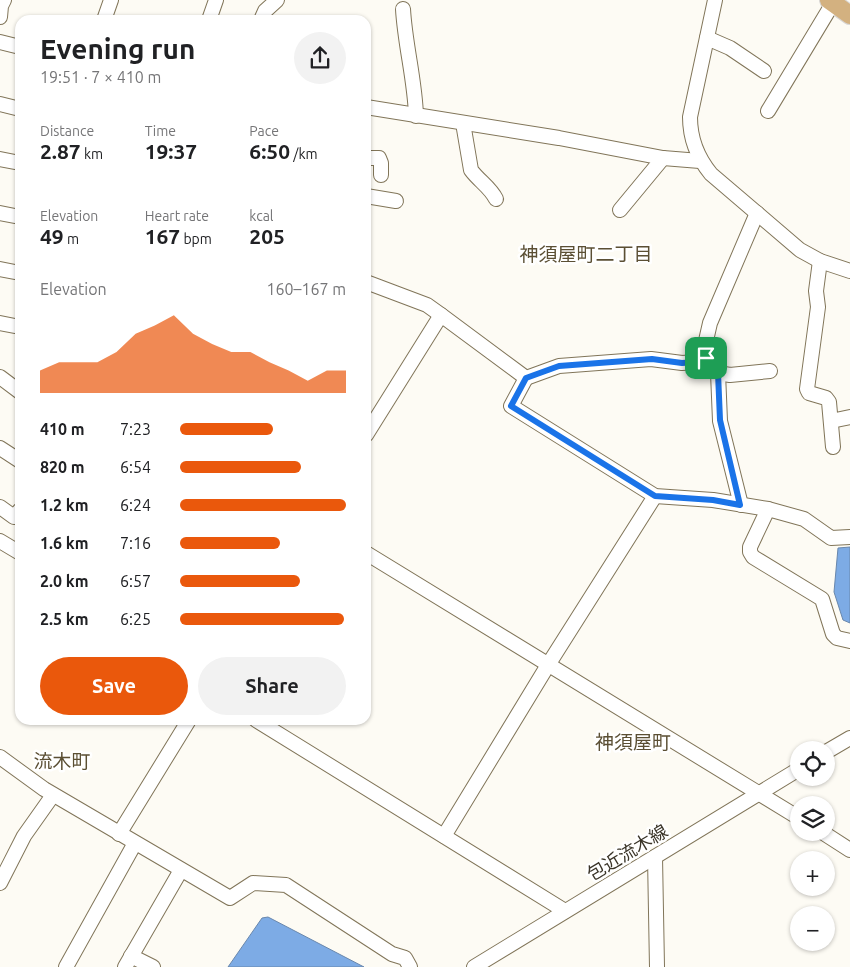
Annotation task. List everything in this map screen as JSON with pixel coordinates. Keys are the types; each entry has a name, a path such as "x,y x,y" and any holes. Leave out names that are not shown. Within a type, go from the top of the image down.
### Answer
{"main road":[{"path":"831,1 850,15"}],"street":[{"path":"0,17 1,6 4,0"},
{"path":"106,15 111,0"},
{"path":"211,15 216,0"},
{"path":"263,15 277,0"},
{"path":"715,0 690,116 690,132 700,161 711,174 800,250 820,261 850,271"},
{"path":"768,111 831,1"},
{"path":"403,9 404,32 415,92 416,116"},
{"path":"707,38 730,48 764,71"},
{"path":"0,42 15,45"},
{"path":"0,104 15,108"},
{"path":"371,108 559,138 663,158 700,161"},
{"path":"463,123 471,170 491,190 496,200"},
{"path":"371,158 379,158 381,175"},
{"path":"620,210 663,158"},
{"path":"0,159 15,161"},
{"path":"371,197 396,201"},
{"path":"0,213 15,216"},
{"path":"740,505 720,420 718,373 706,358 705,345 710,322 756,214"},
{"path":"820,261 816,291 818,307 807,389 809,393 826,398 829,402 833,447"},
{"path":"0,269 15,272"},
{"path":"371,284 427,305 526,378"},
{"path":"371,427 441,315"},
{"path":"0,323 15,327"},
{"path":"706,358 696,362 682,363 652,359 559,366 526,378 511,406 655,496 713,500 768,509 804,519 832,538 850,537"},
{"path":"718,373 730,375 770,371"},
{"path":"0,377 15,388"},
{"path":"831,421 850,418"},
{"path":"0,448 15,458"},
{"path":"444,836 548,665 655,496"},
{"path":"0,507 14,517 15,516"},
{"path":"768,509 750,547 753,557 822,599 833,634 837,638 850,641"},
{"path":"0,541 15,551"},
{"path":"371,556 790,812"},
{"path":"119,834 186,725"},
{"path":"264,725 565,911"},
{"path":"835,747 850,738"},
{"path":"0,757 53,795 230,898 253,883 286,885 392,954 405,958 410,967"},
{"name":"包近流木線","path":"474,967 790,774"},
{"path":"0,883 24,836 53,795"},
{"path":"835,840 850,850"},
{"path":"66,967 135,843"},
{"path":"655,857 657,967"},
{"path":"153,967 128,962 182,870"}],"water":[{"path":"850,547 850,623 843,620 834,592 838,548"},
{"path":"268,917 364,967 228,967 262,918"}],"district":[{"name":"神須屋町二丁目","path":"586,254"},
{"name":"神須屋町","path":"633,742"},
{"name":"流木町","path":"62,761"}],"route":[{"path":"706,358 718,373 720,420 740,505 713,500 655,496 511,406 526,378 559,366 652,359 682,363 696,362 706,358"}]}
